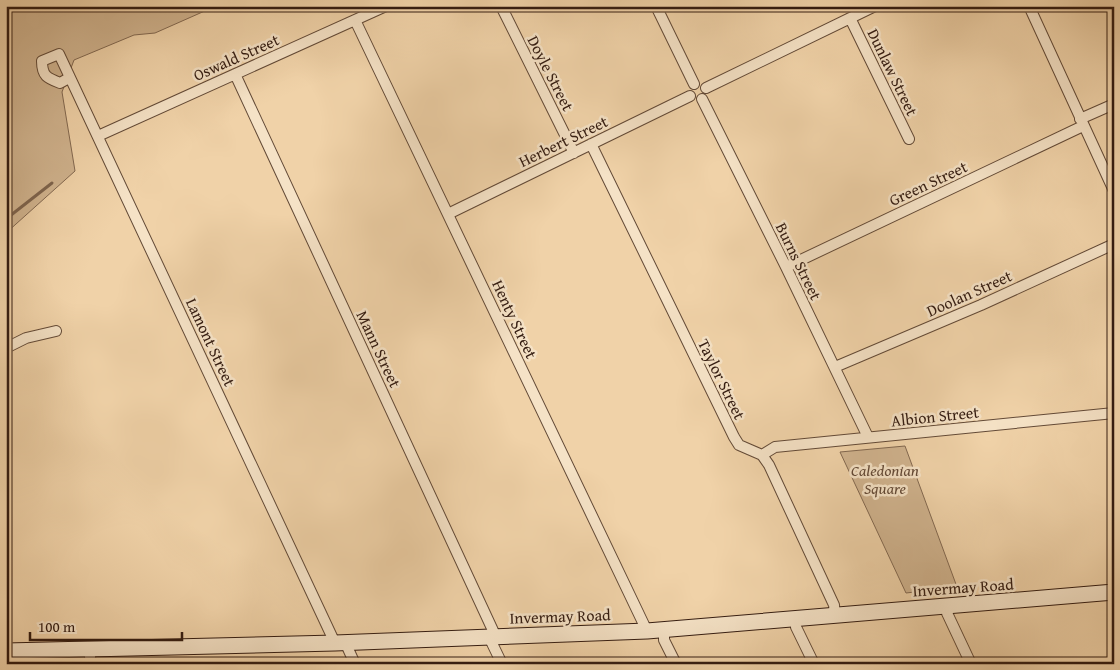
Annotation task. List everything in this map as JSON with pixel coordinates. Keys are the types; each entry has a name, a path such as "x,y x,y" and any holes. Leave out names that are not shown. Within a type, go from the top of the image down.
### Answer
{"main road":[{"name":"Invermay Road","path":"6,651 90,656 340,643 646,631 1114,592"}],"street":[{"name":"Oswald Street","path":"98,136 386,6"},
{"name":"Doyle Street","path":"501,6 574,153"},
{"path":"656,6 694,84"},
{"path":"706,88 875,6"},
{"path":"1029,6 1114,191"},
{"name":"Dunlaw Street","path":"850,18 909,139"},
{"name":"Henty Street","path":"355,20 646,631"},
{"name":"Lamont Street","path":"70,78 60,83 47,78 42,70 42,61 58,54 70,78 98,136 340,643 355,664"},
{"name":"Mann Street","path":"234,74 492,637 502,664"},
{"path":"694,84 702,84 706,88"},
{"path":"694,84 689,90 690,96 697,100 702,99 706,93 706,88"},
{"name":"Herbert Street","path":"448,214 690,96"},
{"name":"Burns Street","path":"702,99 868,437"},
{"name":"Green Street","path":"786,267 1082,123 1114,104"},
{"name":"Taylor Street","path":"591,144 734,436 739,445 762,455"},
{"name":"Doolan Street","path":"835,367 981,305 1114,244"},
{"path":"6,348 26,338 56,331"},
{"name":"Albion Street","path":"762,455 775,447 1114,413"},
{"path":"762,455 769,465 834,605 835,615"},
{"path":"946,605 947,613 971,664"},
{"path":"795,618 796,627 814,664"},
{"path":"664,630 664,640 676,664"}],"green space":[{"path":"6,6 216,6 155,33 134,35 74,60 62,92 75,171 6,233"},
{"name":"Caledonian Square","path":"905,446 957,587 906,593 840,452"}],"waterway":[{"path":"6,219 52,183"}]}
